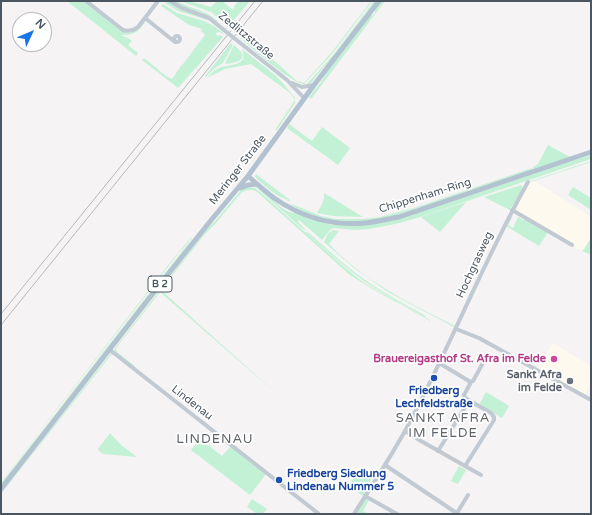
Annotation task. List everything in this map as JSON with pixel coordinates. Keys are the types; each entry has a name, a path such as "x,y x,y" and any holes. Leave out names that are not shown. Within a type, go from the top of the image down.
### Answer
{"main road":[{"name":"Meringer Straße","path":"110,350 191,245 248,176 314,84 379,1"},
{"name":"Chippenham-Ring","path":"248,176 274,198 310,217 338,223 365,223 399,217 591,152"},
{"path":"237,189 248,185 257,184"},
{"name":"B 2","path":"1,489 110,350"}],"street":[{"path":"86,1 123,30 127,31 134,30 138,27 158,1"},
{"name":"Zedlitzstraße","path":"170,1 182,8 209,18 286,80 304,98"},
{"path":"145,18 175,42"},
{"name":"Zedlitzstraße","path":"286,80 305,87 314,84"},
{"name":"Hochgrasweg","path":"354,514 405,431 456,329 512,210 528,182"},
{"path":"512,210 572,245"},
{"path":"456,329 479,338 591,400"},
{"name":"Lindenau","path":"110,350 319,514"},
{"path":"465,466 494,419 493,415 469,401 464,395 470,382 473,380 484,361"},
{"path":"439,363 470,382"},
{"path":"438,451 469,401"},
{"path":"405,431 481,476"},
{"path":"385,465 458,514 468,495"},
{"path":"365,496 397,514"}],"shaded area":[{"path":"535,181 591,217 591,238 582,251 525,218 524,220 509,212 524,187 529,182"},
{"path":"553,343 591,366 591,383 585,395 537,368"}],"green space":[{"path":"67,1 83,1 125,33 131,33 146,21 136,32 130,34 121,35 132,41 128,45 138,53 136,56"},
{"path":"167,1 182,10 199,15 211,21 178,11 165,3"},
{"path":"173,1 204,12 220,24 203,13 186,8"},
{"path":"180,1 192,2 211,7 217,1 222,1 233,10 239,1 250,1 228,27 211,12"},
{"path":"371,1 332,54 304,84 298,82 290,78 281,72 240,38 244,34 297,81 304,83 332,52"},
{"path":"374,1 376,1 333,58 311,83 307,85 334,54"},
{"path":"381,1 385,1 311,99 309,97 370,16 375,13 375,10"},
{"path":"163,4 177,13 204,21 225,34 219,32 216,33 217,36 220,35 223,37 178,88 142,60 144,58 172,79 205,35 201,31 202,29 189,25 161,6"},
{"path":"231,43 233,45 223,63 215,68 206,77 205,76"},
{"path":"234,45 243,55 242,58 227,64 225,63"},
{"path":"242,49 276,76 295,98 295,100 290,93 251,64 225,69 207,78 221,67 240,62 244,55"},
{"path":"295,100 295,103 277,130 275,130"},
{"path":"289,124 312,141 322,127 350,148 338,165 287,128"},
{"path":"548,145 570,157 533,170 533,167 538,164"},
{"path":"591,155 591,159 400,223 369,229 355,230 333,228 322,240 299,220 298,222 306,230 303,229 258,189 252,186 258,188 279,206 290,212 332,225 369,225"},
{"path":"591,162 530,182 531,181"},
{"path":"532,168 532,170 382,219 353,221 334,220 314,216 296,208 289,203 321,216 337,219 363,219 380,217 414,208"},
{"path":"256,174 290,201 287,201 288,200 270,190 255,177"},
{"path":"521,185 523,188 510,210 484,197"},
{"path":"248,187 254,188 260,192 363,282 430,321 388,298 351,276 256,191 249,190 242,192 205,234 161,290 278,395 160,292 116,348 117,352 135,366 134,367 114,351 115,348 207,229 242,189"},
{"path":"573,187 591,198 591,210 568,195"},
{"path":"324,193 363,217 333,216 317,213 323,201"},
{"path":"466,202 440,232 421,217"},
{"path":"510,217 512,218 508,225 513,228 518,217 524,220 525,218 548,232 539,246 506,226"},
{"path":"334,230 339,231 329,244 357,269 389,291 455,326 454,327 388,292 353,267 324,242 328,233"},
{"path":"305,232 309,233 354,272 389,296 426,316 425,317 401,304 364,281"},
{"path":"192,238 1,481 169,264"},
{"path":"591,238 591,255 582,251 584,249"},
{"path":"193,239 1,486 1,483"},
{"path":"110,354 113,355 111,355 1,494 1,493"},
{"path":"486,392 509,406 502,418 479,405"},
{"path":"110,433 121,445 137,457 103,454 100,452 98,449"},
{"path":"200,439 222,456 231,446 266,474 250,495 191,450"},
{"path":"459,466 466,470 458,484 451,481"},
{"path":"363,467 376,476 374,479 372,478 369,483 370,485 363,496 348,486"},
{"path":"252,499 267,509 263,514 257,514 247,507"},
{"path":"365,499 369,500 363,511 369,514 356,514"}],"railway":[{"path":"1,314 255,1"},
{"path":"1,325 263,1"}],"place":[{"name":"Brauereigasthof St. Afra im Felde","path":"554,359"},
{"name":"Friedberg Lechfeldstraße","path":"434,378"},
{"name":"Sankt Afra im Felde","path":"570,381"},
{"name":"Friedberg Siedlung Lindenau Nummer 5","path":"279,480"}],"district":[{"name":"SANKT AFRA IM FELDE","path":"443,426"},
{"name":"LINDENAU","path":"215,440"}]}
